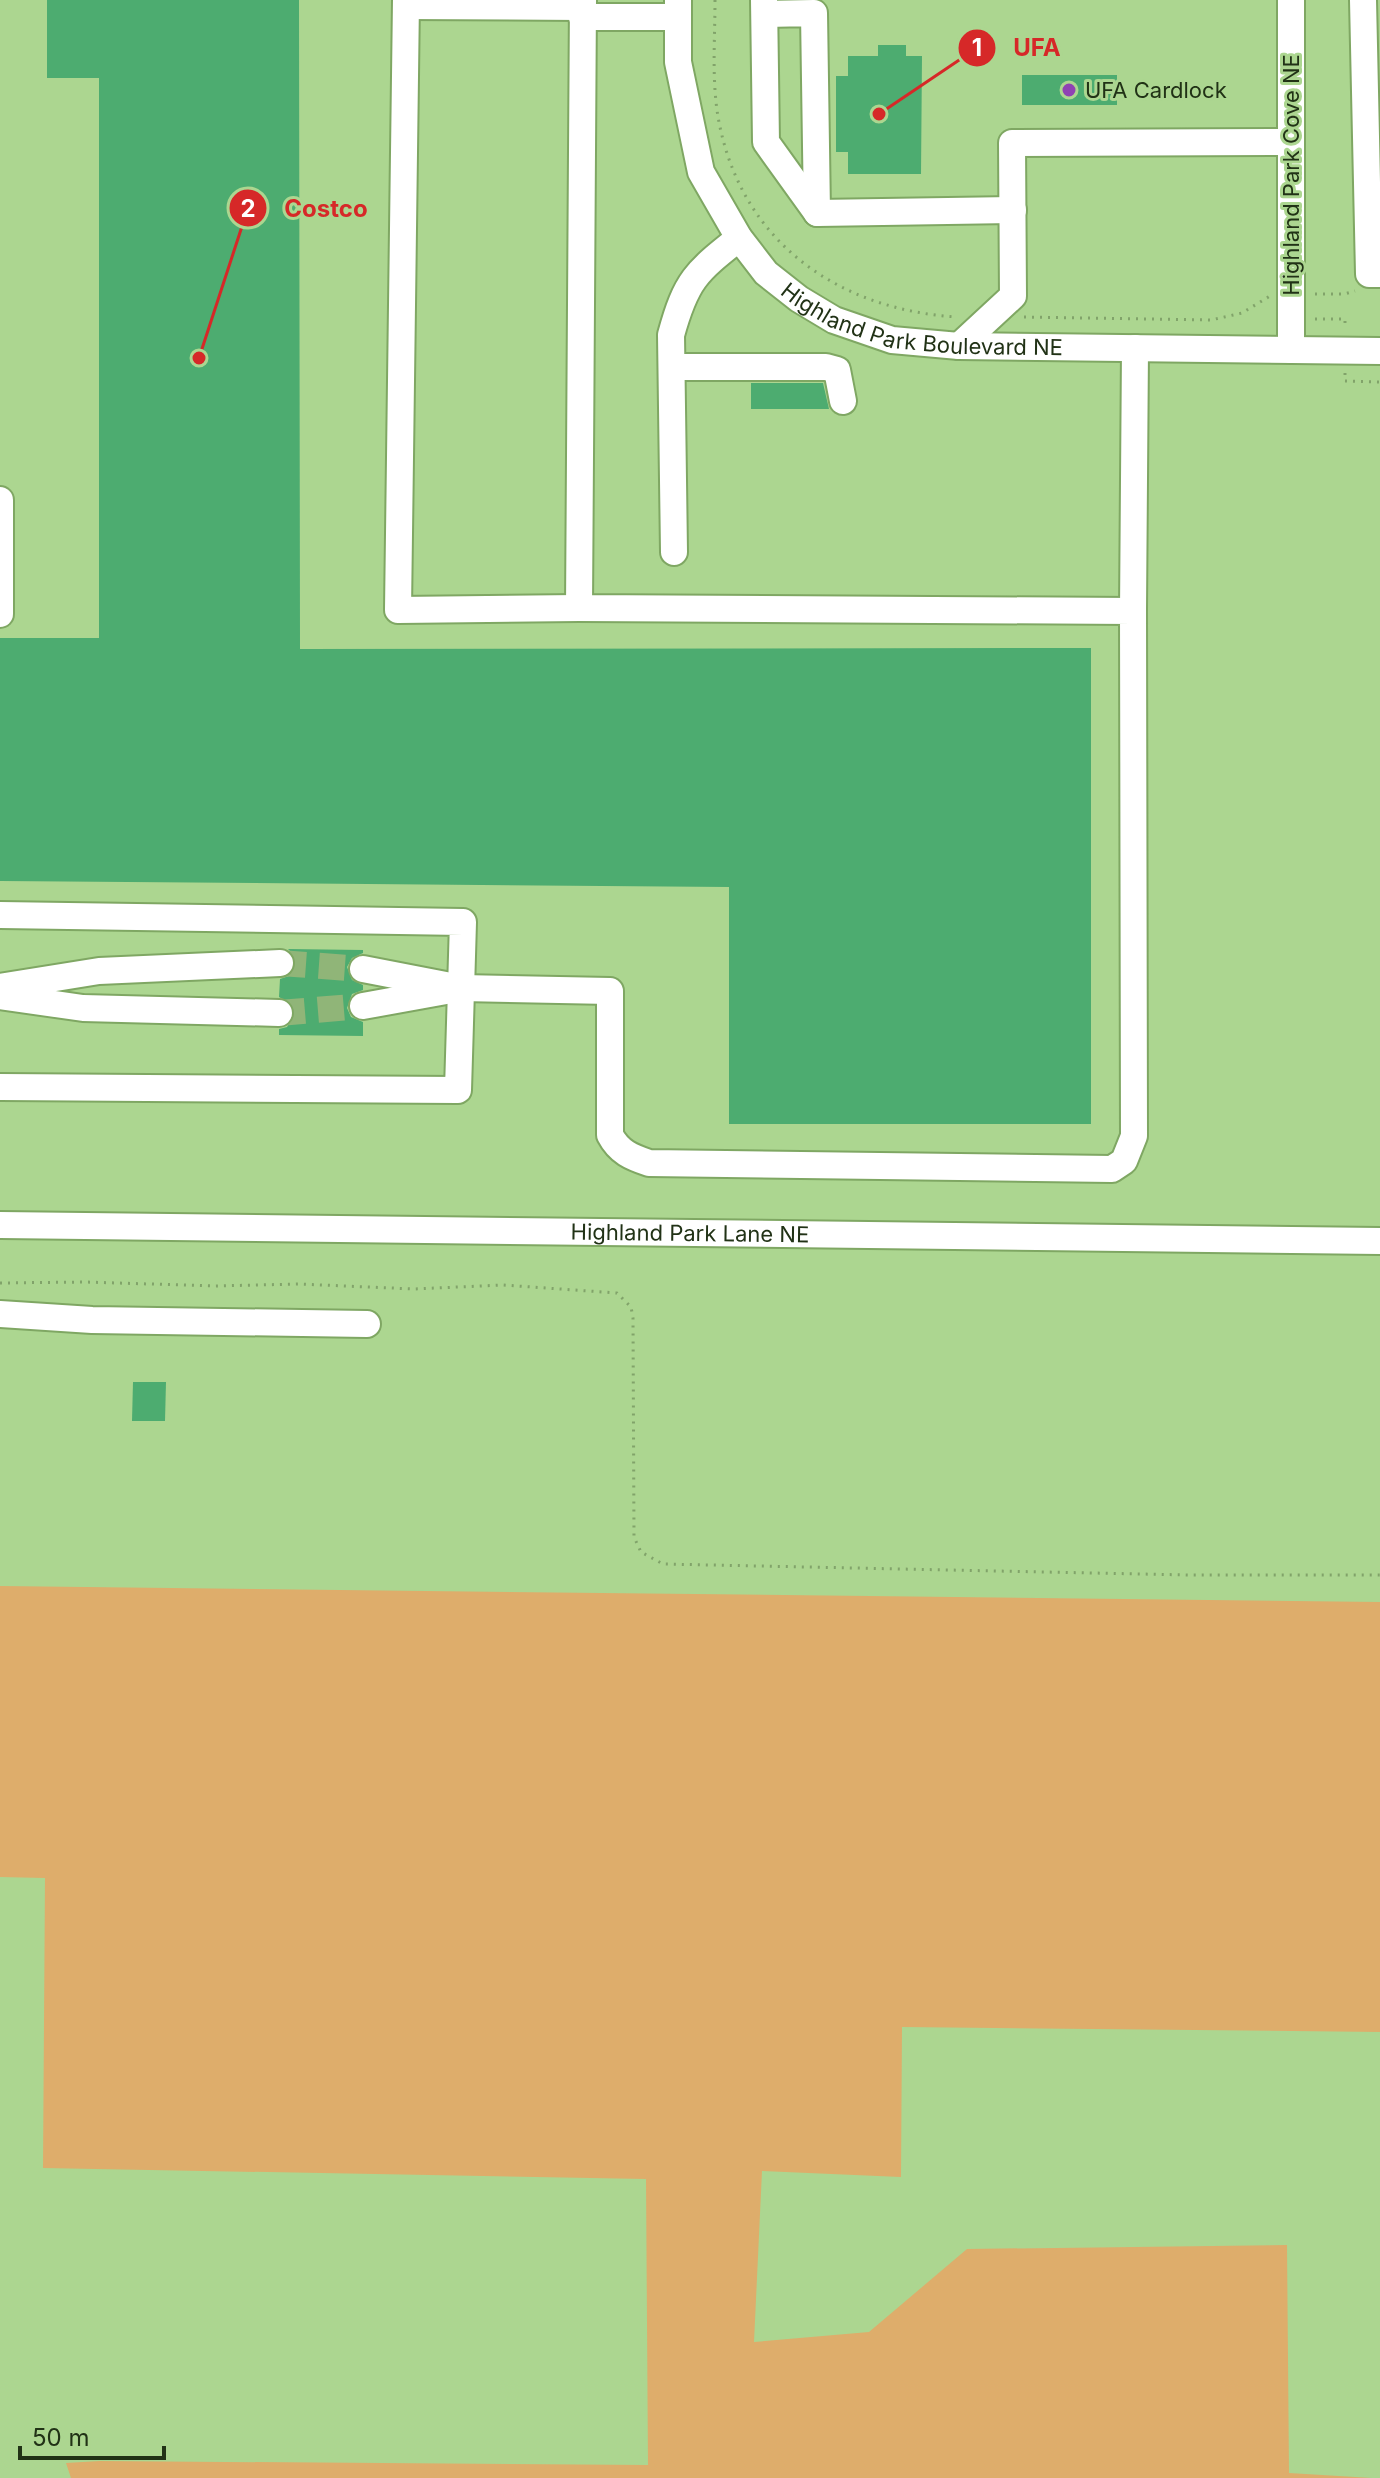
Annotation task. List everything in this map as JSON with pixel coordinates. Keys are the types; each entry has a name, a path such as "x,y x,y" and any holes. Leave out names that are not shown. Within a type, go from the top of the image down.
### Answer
{"street":[{"name":"Highland Park Cove NE","path":"1291,0 1291,350"},
{"path":"1363,0 1374,205 1374,274"},
{"path":"678,9 406,3 398,610 1133,611"},
{"path":"764,7 814,13 817,213 766,142 764,7"},
{"path":"579,608 582,8"},
{"name":"Highland Park Boulevard NE","path":"678,9 678,62 701,172 739,238 766,273 799,299 834,320 892,340 959,346 1380,351"},
{"path":"959,346 1013,296 1012,143 1290,142"},
{"path":"817,213 1013,210"},
{"path":"674,552 671,335 680,303 698,271 739,238"},
{"path":"363,969 461,988 610,991 610,1135 616,1147 629,1156 649,1163 1112,1169 1124,1161 1134,1136 1135,348"},
{"path":"672,367 826,367 837,370 843,401"},
{"path":"0,500 0,614"},
{"path":"0,915 463,922 458,1090 0,1087"},
{"path":"0,987 99,971 280,963"},
{"path":"363,1006 461,988"},
{"path":"0,996 83,1008 279,1013"},
{"name":"Highland Park Lane NE","path":"0,1225 1380,1241"},
{"path":"0,1314 92,1320 367,1324"}],"path":[{"path":"1309,294 1344,294 1355,290 1374,274"},
{"path":"1020,317 1211,320 1242,313 1267,296"},
{"path":"1311,315 1313,319 1345,319 1345,340"},
{"path":"1345,372 1345,381 1380,382"},
{"path":"0,1283 299,1284 414,1289 503,1285 617,1293 631,1307 633,1318 634,1537 641,1552 663,1564 1188,1575 1380,1575"}],"shaded area":[{"path":"0,1586 1380,1602 1380,2032 902,2027 901,2177 762,2171 754,2342 869,2332 967,2249 1287,2245 1289,2473 1372,2478 71,2478 66,2463 100,2461 648,2465 646,2179 43,2168 45,1878 0,1877"}],"building":[{"path":"47,0 299,0 300,649 1091,648 1091,1124 729,1124 729,887 0,881 0,638 99,638 99,78 47,78"},
{"path":"878,45 906,45 906,56 922,56 921,174 848,174 848,152 836,152 836,76 848,76 848,56 878,56"},
{"name":"UFA Cardlock","path":"1022,75 1117,75 1117,105 1022,105"},
{"path":"751,383 823,383 829,409 751,409"},
{"path":"288,949 363,950 363,953 352,958 347,967 352,980 363,985 363,990 352,994 347,1008 351,1017 363,1022 363,1036 279,1035 279,1029 287,1027 295,1014 293,1005 279,997 280,979 289,976 296,963"},
{"path":"133,1382 166,1382 165,1421 132,1421"}],"tunnel":[{"path":"280,963 363,969"},
{"path":"279,1013 363,1006"}],"place":[{"name":"UFA Cardlock","path":"1069,90"},
{"name":"UFA","path":"879,114"},
{"name":"Costco","path":"199,358"}]}
